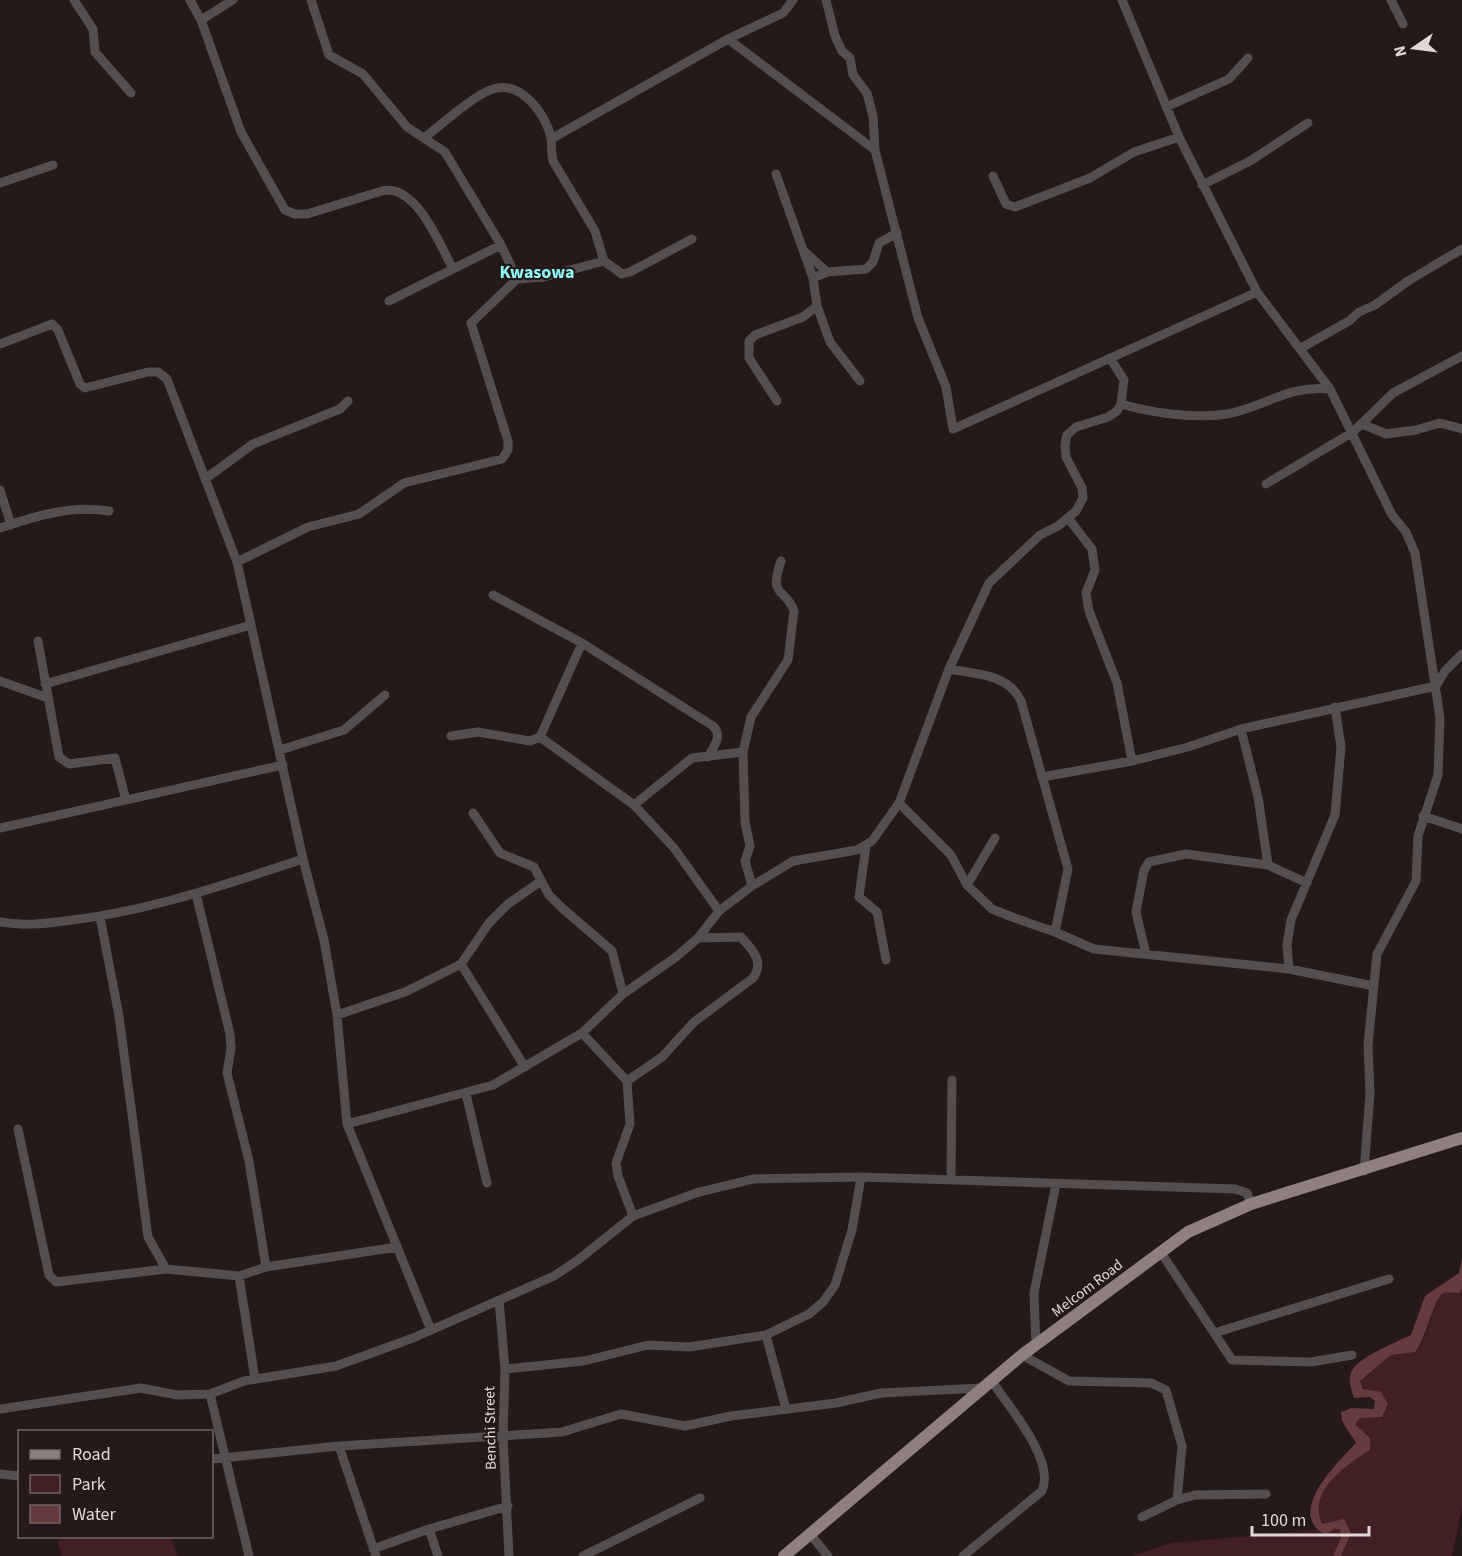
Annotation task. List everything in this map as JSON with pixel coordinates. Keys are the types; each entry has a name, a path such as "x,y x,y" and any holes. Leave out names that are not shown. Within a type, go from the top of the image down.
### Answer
{"main road":[{"name":"Melcom Road","path":"784,1556 1022,1355 1188,1232 1251,1204 1364,1171 1462,1138"}],"street":[{"path":"74,0 93,29 95,52 131,93"},
{"path":"190,0 201,20 241,132 285,210 307,214 382,191 393,190 420,208 453,269"},
{"path":"201,20 233,0"},
{"path":"311,0 329,55 363,74 408,127 445,152 501,245 517,279"},
{"path":"551,139 728,39 783,13 793,0"},
{"path":"826,0 835,36 842,51 850,58 853,75 867,93 873,116 876,150 918,318 946,387 953,429 1257,292"},
{"path":"1122,0 1179,137 1257,292 1330,389 1392,515 1406,532 1415,553 1440,718 1438,775 1418,836 1416,881 1377,954 1368,1045 1370,1093 1364,1171"},
{"path":"1391,0 1403,24"},
{"path":"728,39 876,150"},
{"path":"1166,107 1229,79 1248,58"},
{"path":"424,138 484,93 502,88 524,95 532,102 551,139 550,148 553,161 596,231 604,261 622,274 692,239"},
{"path":"1202,184 1250,162 1308,123"},
{"path":"993,176 1006,204 1015,207 1090,178 1134,152 1179,137"},
{"path":"0,183 53,165"},
{"path":"776,174 813,278 817,306 838,356 860,381"},
{"path":"813,278 827,272 866,269 873,262 879,243 897,232"},
{"path":"389,301 501,245"},
{"path":"1301,348 1349,321 1359,312 1375,306 1408,281 1462,249"},
{"path":"803,250 827,272"},
{"path":"237,562 308,527 359,514 404,483 502,459 506,456 508,441 471,323 517,279 553,275 604,261"},
{"path":"777,401 749,358 749,341 755,335 803,317 817,306"},
{"path":"0,344 52,324 55,326 80,384 85,388 158,372 167,379 237,562 284,765 303,859 324,940 337,1015 347,1124 431,1330"},
{"path":"1266,484 1353,432 1393,393 1462,356"},
{"path":"885,960 877,912 859,897 866,846 899,803 949,669 989,583 1040,535 1068,518 1083,498 1082,488 1066,458 1067,435 1076,427 1108,417 1117,411 1121,404 1124,380 1110,358"},
{"path":"1121,404 1140,410 1201,415 1227,414 1295,390 1312,387 1330,389"},
{"path":"205,479 253,444 340,409 348,400"},
{"path":"1362,424 1386,434 1416,430 1440,423 1462,429"},
{"path":"0,490 10,525"},
{"path":"0,528 28,518 78,509 109,511"},
{"path":"1068,518 1092,549 1095,570 1086,593 1089,611 1117,683 1132,761"},
{"path":"752,886 745,861 750,846 745,822 743,752 751,717 760,699 783,672 792,641 794,611 780,594 775,578 781,561"},
{"path":"493,595 582,644 713,726 718,736 708,756"},
{"path":"45,684 251,625"},
{"path":"38,641 59,757 69,764 115,758 126,800"},
{"path":"451,736 478,732 530,741 540,737 582,644"},
{"path":"1042,777 1132,761 1188,747 1241,729 1436,686 1445,670 1462,654"},
{"path":"949,669 989,676 1011,686 1017,693 1068,869 1056,932"},
{"path":"0,681 48,698"},
{"path":"280,750 344,730 385,695"},
{"path":"1289,969 1287,945 1291,920 1335,815 1341,747 1335,707"},
{"path":"1241,729 1258,797 1268,865"},
{"path":"540,737 634,805 674,848 719,911"},
{"path":"634,805 692,758 743,752"},
{"path":"0,828 284,765"},
{"path":"899,803 951,855 967,885 992,909 1056,932 1094,949 1289,969 1374,986"},
{"path":"472,813 500,853 534,867 541,881 561,907 612,951 623,994"},
{"path":"1423,816 1462,829"},
{"path":"967,885 995,838"},
{"path":"347,1124 493,1085 582,1033 623,994 650,977 698,938 719,911 752,886 794,861 817,855 845,853 866,846"},
{"path":"1146,954 1136,912 1144,870 1149,862 1186,854 1268,865 1307,883"},
{"path":"0,922 24,926 100,917 196,894 303,859"},
{"path":"337,1015 405,992 461,964 489,923 508,904 541,881"},
{"path":"196,894 230,1034 231,1048 227,1073 249,1161 266,1267"},
{"path":"100,917 119,1016 147,1237 166,1269"},
{"path":"627,1081 662,1057 694,1022 753,978 759,969 759,961 741,937 698,938"},
{"path":"461,964 525,1067"},
{"path":"582,1033 627,1081 630,1124 616,1163 618,1176 633,1216"},
{"path":"951,1179 952,1080"},
{"path":"466,1094 487,1183"},
{"path":"18,1130 51,1279 59,1282 166,1269 239,1276 266,1267 397,1247"},
{"path":"505,1369 584,1361 648,1345 689,1347 766,1335 817,1308 835,1286 852,1230 861,1177"},
{"path":"0,1409 141,1388 177,1395 210,1394 255,1379 336,1366 431,1330 554,1276 633,1216 699,1192 753,1179 861,1177 1235,1189 1246,1193 1251,1204"},
{"path":"1036,1346 1034,1293 1056,1184"},
{"path":"1160,1251 1230,1359 1234,1361 1311,1362 1352,1355"},
{"path":"239,1276 255,1379"},
{"path":"1214,1333 1389,1279"},
{"name":"Benchi Street","path":"499,1299 505,1369 503,1437 509,1556"},
{"path":"766,1335 786,1409"},
{"path":"1022,1355 1069,1381 1151,1383 1166,1389 1182,1446 1177,1500"},
{"path":"213,1459 339,1446 562,1432 621,1414 685,1425 836,1403 881,1393 986,1384 1040,1454 1046,1482 1042,1491 963,1556"},
{"path":"210,1394 249,1556"},
{"path":"339,1446 374,1552 429,1529 508,1506"},
{"path":"0,1474 18,1476"},
{"path":"1142,1517 1177,1500 1195,1495 1266,1494"},
{"path":"583,1556 700,1498"},
{"path":"429,1529 438,1556"},
{"path":"810,1534 828,1556"}],"green space":[{"path":"1462,1289 1462,1508 1452,1556 1341,1556 1351,1533 1343,1520 1322,1524 1319,1512 1320,1501 1331,1480 1350,1463 1370,1450 1370,1438 1356,1425 1357,1421 1361,1418 1381,1417 1388,1404 1363,1388 1360,1381 1391,1355 1415,1352 1426,1333 1436,1299 1444,1293 1459,1293"},
{"path":"1334,1528 1340,1529 1341,1538 1333,1556 1132,1556 1172,1543 1315,1530 1325,1535"},
{"path":"65,1538 171,1538 177,1556 62,1556 57,1541"}],"water":[{"path":"1462,1258 1462,1289 1459,1293 1444,1293 1440,1296 1415,1352 1391,1355 1360,1381 1363,1389 1381,1392 1388,1404 1382,1417 1361,1418 1357,1421 1356,1425 1370,1438 1370,1450 1350,1463 1331,1480 1320,1501 1319,1512 1322,1524 1344,1519 1351,1533 1341,1556 1333,1556 1341,1538 1340,1529 1334,1529 1325,1535 1314,1525 1310,1514 1312,1501 1328,1474 1356,1443 1342,1421 1341,1412 1352,1408 1374,1409 1375,1401 1370,1397 1354,1398 1350,1384 1351,1373 1363,1359 1411,1335 1425,1296 1459,1273"}],"district":[{"name":"Kwasowa","path":"537,272"}]}
